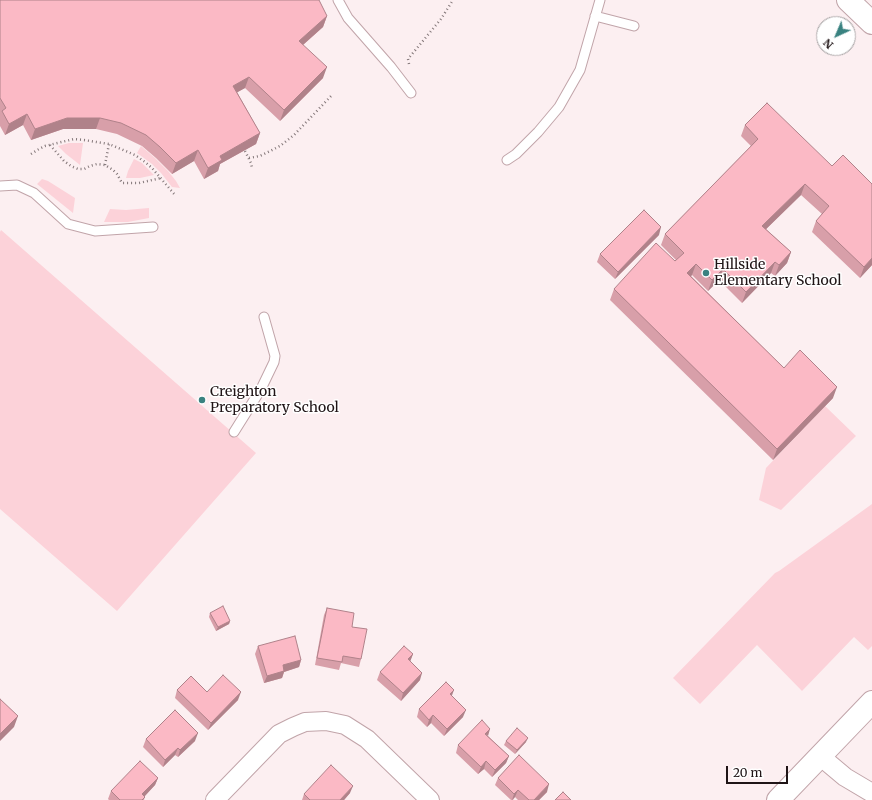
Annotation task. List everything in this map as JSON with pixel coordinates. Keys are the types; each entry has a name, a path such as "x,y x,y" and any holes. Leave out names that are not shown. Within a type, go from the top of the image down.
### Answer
{"street":[{"path":"848,0 872,23"},
{"path":"778,800 872,702"},
{"path":"216,800 279,734 306,722 326,721 345,725 366,739 430,800"},
{"path":"820,756 845,777 872,793"}],"lane":[{"path":"338,0 348,18 391,67 411,93"},
{"path":"507,160 516,154 538,132 559,107 580,70 600,0"},
{"path":"595,16 634,26"},
{"path":"0,186 17,185 34,193 68,224 95,231 153,227"},
{"path":"234,432 261,389 274,362 275,356 264,317"}],"path":[{"path":"409,66 408,59 441,19 453,0"},
{"path":"249,158 260,156 280,146 294,135 332,95"},
{"path":"31,154 50,145 74,139 109,144 135,155 152,168 175,195"},
{"path":"105,165 109,144"},
{"path":"50,145 64,161 71,166 78,169 84,169 97,164 105,165 113,170 122,183 139,183 160,178"},
{"path":"245,151 252,168"}],"shaded area":[{"path":"69,143 83,143 80,165 58,146"},
{"path":"141,146 168,171 180,188 172,187 152,164 137,153"},
{"path":"134,159 142,163 154,175 140,178 126,178"},
{"path":"42,179 48,181 75,198 73,213 37,184"},
{"path":"149,208 149,218 128,222 104,222 110,209 126,210"},
{"path":"1,230 256,453 117,611 0,509"},
{"path":"825,406 856,436 781,510 759,500 766,468"},
{"path":"872,504 872,646 868,650 854,637 802,691 757,645 700,704 673,678 775,573"}],"building":[{"path":"0,0 319,0 327,16 299,41 327,67 284,110 249,77 233,86 260,133 220,156 222,160 208,168 198,150 176,163 146,135 121,123 100,118 67,118 35,129 27,114 9,124 2,111 6,108 0,98"},
{"path":"767,103 832,166 843,155 872,184 872,258 864,267 816,221 829,206 805,184 762,226 791,252 779,265 775,262 746,292 723,269 712,280 696,264 687,273 784,368 800,350 837,387 777,449 614,289 656,243 675,261 684,253 665,234 758,139 745,125"},
{"path":"644,210 661,227 618,272 600,254"},
{"path":"223,606 230,621 218,627 210,613"},
{"path":"327,608 354,613 352,627 367,629 361,659 343,656 342,662 317,658"},
{"path":"295,636 301,660 283,665 284,671 267,676 258,646"},
{"path":"404,646 413,654 408,659 422,673 403,693 380,672"},
{"path":"223,675 241,692 211,723 177,690 191,676 207,692"},
{"path":"446,682 454,690 450,694 466,710 447,729 433,715 429,720 419,709"},
{"path":"0,699 18,716 0,734"},
{"path":"175,710 198,733 180,750 178,748 165,760 146,739"},
{"path":"482,720 490,729 485,734 509,756 495,770 486,761 481,767 458,745"},
{"path":"517,728 528,738 517,750 506,741"},
{"path":"519,755 549,784 534,800 529,800 518,790 514,794 498,778"},
{"path":"140,761 158,778 142,794 145,797 142,800 120,800 111,791"},
{"path":"331,765 353,786 340,800 310,800 304,794"},
{"path":"563,792 571,800 555,800"}],"place":[{"name":"Hillside Elementary School","path":"706,273"},
{"name":"Creighton Preparatory School","path":"202,400"}]}
